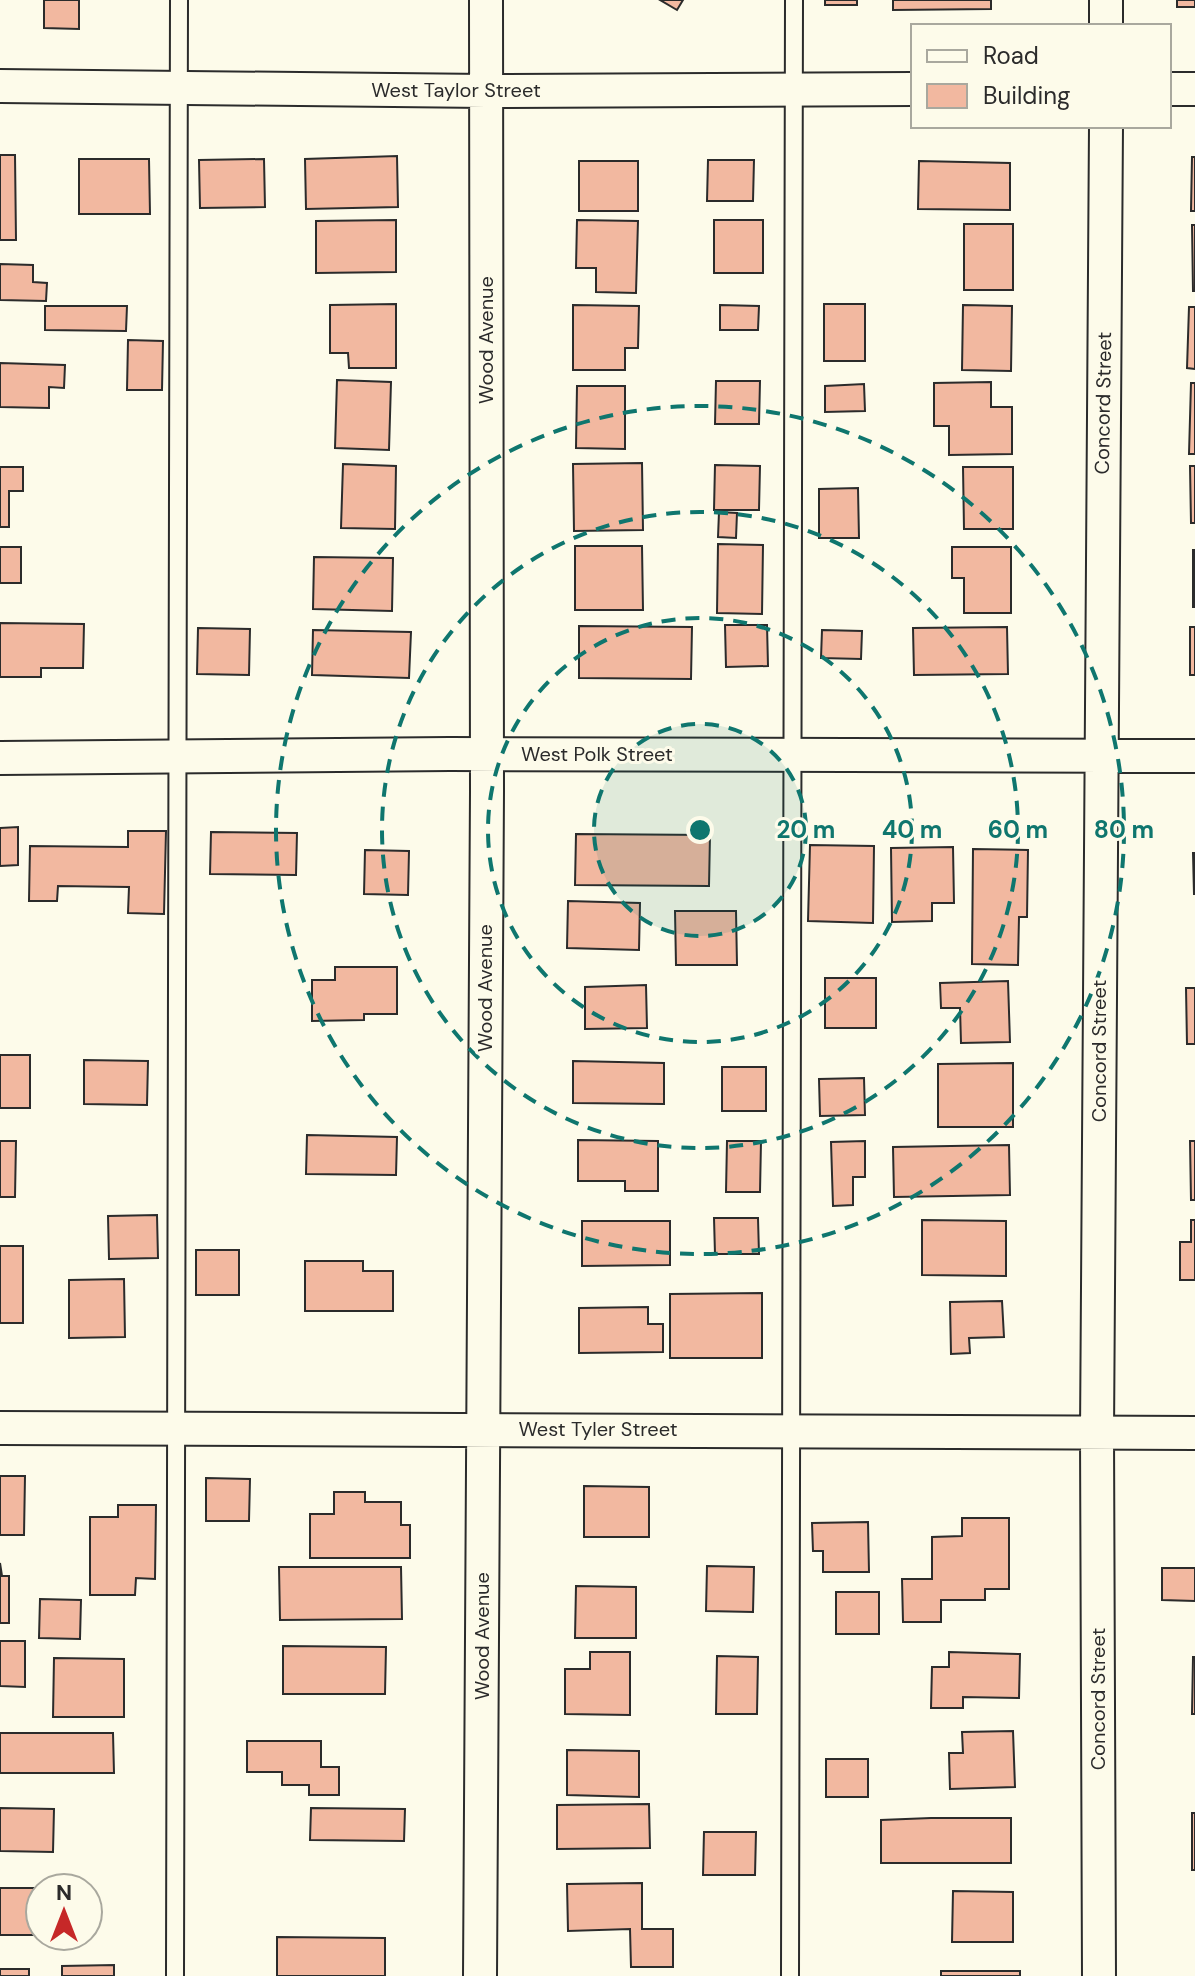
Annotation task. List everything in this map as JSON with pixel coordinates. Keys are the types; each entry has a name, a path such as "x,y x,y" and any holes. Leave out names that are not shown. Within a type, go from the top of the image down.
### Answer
{"street":[{"name":"Wood Avenue","path":"480,1976 487,754 486,0"},
{"path":"1106,0 1106,24"},
{"name":"West Taylor Street","path":"0,86 486,91 911,89"},
{"path":"1171,89 1195,89"},
{"name":"Concord Street","path":"1099,1976 1097,1433 1106,128"},
{"name":"West Polk Street","path":"0,758 487,754 1195,756"},
{"name":"West Tyler Street","path":"0,1428 1195,1433"}],"lane":[{"path":"175,1976 179,0"},
{"path":"790,1976 790,754 796,90 794,0"}],"building":[{"path":"44,0 79,0 79,29 44,28"},
{"path":"660,0 683,0 677,10"},
{"path":"825,0 857,0 857,5 825,5"},
{"path":"893,0 991,0 991,9 893,10"},
{"path":"1177,0 1195,0 1195,7 1177,7"},
{"path":"0,155 15,155 16,240 0,240"},
{"path":"397,156 398,207 306,209 305,159"},
{"path":"1192,157 1195,157 1195,211 1191,211"},
{"path":"79,159 149,159 150,214 79,214"},
{"path":"264,159 265,207 200,208 199,160"},
{"path":"708,160 754,160 753,201 707,201"},
{"path":"579,161 638,161 638,211 579,211"},
{"path":"919,161 1010,163 1010,210 918,209"},
{"path":"396,220 396,272 316,273 316,221"},
{"path":"577,220 638,221 636,293 596,292 596,268 576,268"},
{"path":"714,220 763,220 763,273 714,273"},
{"path":"964,224 1013,224 1013,290 964,290"},
{"path":"1192,225 1195,225 1195,291 1193,291"},
{"path":"0,264 33,265 33,282 47,283 46,301 0,300"},
{"path":"396,304 396,368 349,368 348,353 330,353 330,305"},
{"path":"824,304 865,304 865,361 824,361"},
{"path":"573,305 639,306 638,348 625,348 625,370 573,370"},
{"path":"720,305 759,306 758,330 720,330"},
{"path":"963,305 1012,306 1011,371 962,370"},
{"path":"45,306 127,306 126,331 45,330"},
{"path":"1189,307 1195,307 1195,369 1187,368"},
{"path":"128,340 163,341 162,390 127,390"},
{"path":"0,363 65,365 64,388 49,387 49,408 0,407"},
{"path":"337,380 391,382 389,450 335,448"},
{"path":"716,381 760,381 759,424 715,424"},
{"path":"991,382 991,407 1012,407 1012,454 949,455 949,426 934,426 934,383"},
{"path":"1191,383 1195,383 1195,454 1189,454"},
{"path":"864,384 865,411 825,412 825,386"},
{"path":"577,386 625,386 625,449 576,448"},
{"path":"642,463 643,530 574,531 573,464"},
{"path":"343,464 396,466 395,529 341,528"},
{"path":"715,465 760,466 759,510 714,510"},
{"path":"1190,466 1195,466 1195,523 1191,523"},
{"path":"0,467 23,467 23,491 9,491 9,527 0,527"},
{"path":"963,467 1013,467 1013,529 964,529"},
{"path":"858,488 859,538 819,538 819,489"},
{"path":"719,512 737,513 736,538 718,537"},
{"path":"718,544 763,545 762,614 717,613"},
{"path":"575,546 642,546 643,610 575,610"},
{"path":"0,547 21,547 21,583 0,583"},
{"path":"952,547 1011,547 1011,613 964,613 964,578 952,578"},
{"path":"1195,550 1195,607 1193,607"},
{"path":"314,557 393,558 392,611 313,609"},
{"path":"0,623 84,624 83,668 41,668 41,677 0,677"},
{"path":"725,625 767,625 768,666 726,667"},
{"path":"579,626 692,627 691,679 579,678"},
{"path":"1007,627 1008,674 914,675 913,628"},
{"path":"1190,627 1195,627 1195,675 1190,675"},
{"path":"198,628 250,629 249,675 197,674"},
{"path":"313,630 411,632 409,678 312,675"},
{"path":"822,630 862,631 861,659 821,658"},
{"path":"18,827 18,865 0,866 0,828"},
{"path":"128,831 166,831 164,914 128,913 129,887 58,886 57,901 29,901 30,846 128,847"},
{"path":"211,832 297,833 296,875 210,874"},
{"path":"576,834 710,835 709,886 575,885"},
{"path":"810,845 874,846 873,923 808,921"},
{"path":"953,847 954,903 932,903 932,921 892,922 891,848"},
{"path":"973,849 1028,850 1027,917 1019,917 1018,965 972,964"},
{"path":"365,850 409,851 408,895 364,894"},
{"path":"1195,853 1195,894 1194,894"},
{"path":"568,901 640,903 639,950 567,948"},
{"path":"675,911 736,911 737,965 676,965"},
{"path":"335,967 397,967 397,1014 364,1014 364,1020 312,1021 312,980 335,980"},
{"path":"825,978 876,978 876,1028 825,1028"},
{"path":"1008,981 1010,1042 961,1043 960,1008 941,1008 940,983"},
{"path":"646,985 647,1028 585,1029 585,987"},
{"path":"1186,988 1195,988 1195,1044 1187,1044"},
{"path":"0,1055 30,1055 30,1108 0,1108"},
{"path":"84,1060 148,1061 147,1105 84,1104"},
{"path":"573,1061 664,1063 664,1104 573,1103"},
{"path":"1013,1063 1013,1127 938,1127 938,1064"},
{"path":"722,1067 766,1067 766,1111 722,1111"},
{"path":"864,1078 865,1115 820,1116 819,1079"},
{"path":"307,1135 397,1137 396,1175 306,1174"},
{"path":"578,1140 658,1141 658,1191 625,1191 625,1181 578,1181"},
{"path":"0,1141 16,1141 15,1197 0,1197"},
{"path":"727,1141 761,1141 760,1192 726,1192"},
{"path":"865,1141 865,1177 853,1177 853,1205 833,1206 831,1142"},
{"path":"1190,1141 1195,1141 1195,1200 1191,1200"},
{"path":"1009,1145 1010,1195 894,1197 893,1147"},
{"path":"157,1215 158,1258 109,1259 108,1216"},
{"path":"714,1218 758,1218 759,1254 715,1254"},
{"path":"922,1220 1006,1221 1006,1276 922,1275"},
{"path":"1191,1220 1195,1220 1195,1280 1180,1280 1180,1242 1191,1242"},
{"path":"582,1221 670,1221 670,1265 582,1266"},
{"path":"0,1246 23,1246 23,1323 0,1323"},
{"path":"196,1250 239,1250 239,1295 196,1295"},
{"path":"305,1261 363,1261 363,1271 393,1271 393,1311 305,1311"},
{"path":"124,1279 125,1337 69,1338 69,1280"},
{"path":"762,1293 762,1358 670,1358 670,1294"},
{"path":"1002,1301 1004,1337 969,1338 970,1353 951,1354 950,1302"},
{"path":"648,1307 648,1324 663,1324 663,1352 579,1353 579,1308"},
{"path":"0,1476 25,1476 24,1535 0,1535"},
{"path":"206,1478 250,1479 249,1521 206,1521"},
{"path":"584,1486 649,1487 649,1537 584,1537"},
{"path":"334,1492 365,1492 365,1502 401,1502 401,1525 410,1525 410,1558 310,1558 310,1514 334,1514"},
{"path":"118,1505 156,1505 155,1579 136,1578 135,1595 90,1595 90,1517 118,1517"},
{"path":"962,1518 1009,1518 1009,1589 985,1589 985,1600 941,1600 941,1622 903,1622 902,1579 932,1579 932,1537 962,1536"},
{"path":"868,1522 869,1572 823,1572 823,1551 813,1551 812,1523"},
{"path":"0,1563 2,1576 9,1576 9,1623 0,1623"},
{"path":"707,1566 754,1567 753,1612 706,1611"},
{"path":"279,1567 401,1567 402,1619 280,1620"},
{"path":"1162,1568 1195,1568 1195,1601 1162,1600"},
{"path":"576,1586 636,1587 636,1638 575,1638"},
{"path":"836,1592 879,1592 879,1634 836,1634"},
{"path":"40,1599 81,1600 80,1639 39,1638"},
{"path":"0,1641 25,1641 25,1687 0,1686"},
{"path":"283,1646 386,1647 385,1694 283,1694"},
{"path":"590,1652 630,1652 630,1715 565,1714 565,1669 590,1669"},
{"path":"949,1652 1020,1654 1019,1698 963,1697 963,1708 931,1708 932,1667 949,1667"},
{"path":"717,1656 758,1657 757,1714 716,1714"},
{"path":"1195,1657 1195,1714 1192,1714"},
{"path":"54,1658 124,1659 124,1717 53,1717"},
{"path":"1013,1731 1015,1787 950,1789 949,1753 963,1753 962,1732"},
{"path":"0,1733 113,1733 114,1773 0,1773"},
{"path":"247,1741 321,1741 321,1767 339,1767 339,1795 309,1795 309,1785 282,1785 282,1772 247,1772"},
{"path":"567,1750 639,1751 639,1797 567,1795"},
{"path":"826,1759 868,1759 868,1797 826,1797"},
{"path":"649,1804 650,1848 557,1849 557,1805"},
{"path":"0,1808 54,1809 53,1852 0,1851"},
{"path":"311,1808 405,1809 404,1841 310,1840"},
{"path":"1192,1813 1195,1813 1195,1870 1192,1870"},
{"path":"1011,1818 1011,1863 881,1863 881,1820"},
{"path":"704,1832 756,1832 755,1875 703,1875"},
{"path":"642,1883 642,1929 673,1929 673,1967 631,1967 630,1929 568,1931 567,1884"},
{"path":"0,1888 24,1888 24,1935 0,1935"},
{"path":"953,1891 1013,1892 1013,1942 952,1942"},
{"path":"277,1937 385,1938 385,1976 277,1976"},
{"path":"114,1965 114,1976 62,1976 62,1966"},
{"path":"0,1969 29,1969 29,1976 0,1976"},
{"path":"941,1971 1020,1971 1020,1976 941,1976"}]}
